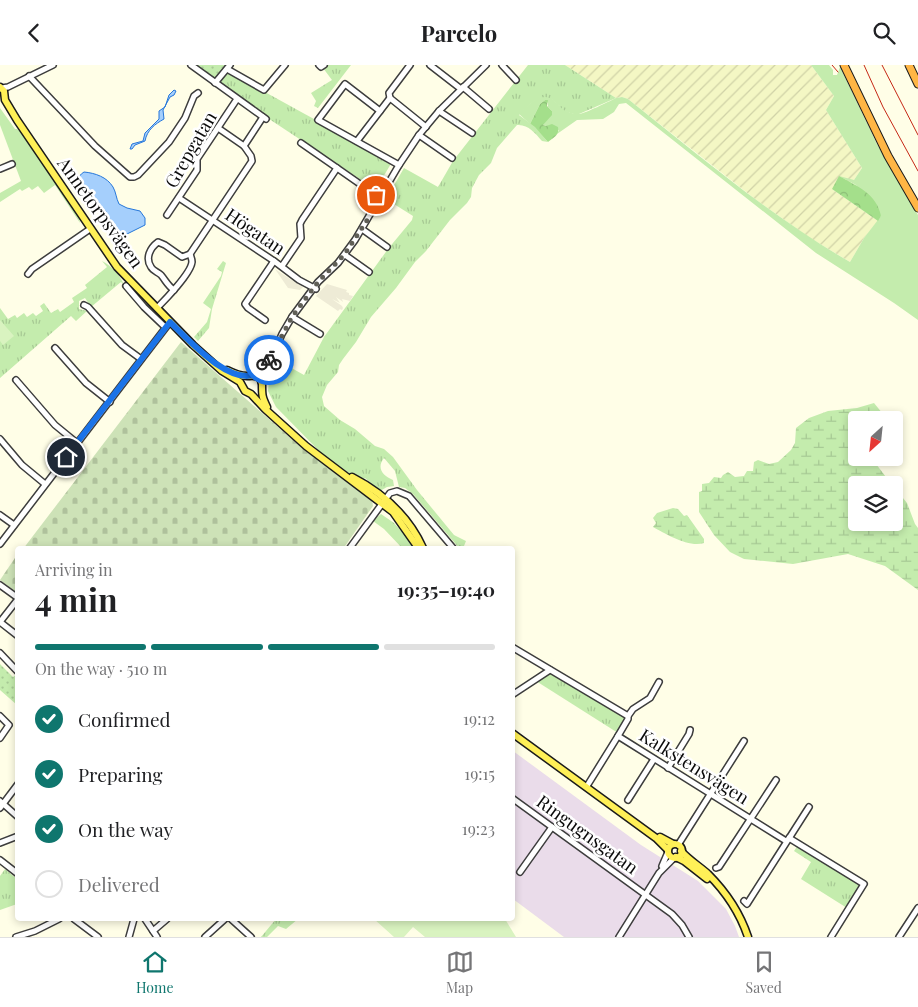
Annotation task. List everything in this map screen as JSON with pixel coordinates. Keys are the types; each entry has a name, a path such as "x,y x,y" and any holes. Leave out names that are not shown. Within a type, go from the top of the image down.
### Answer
{"highway":[{"path":"844,65 888,156 918,208"},
{"path":"909,65 918,84"}],"main road":[{"name":"Annetorpsvägen","path":"2,94 17,120 117,267 157,309 168,325 222,371 243,385"},
{"name":"Annetorpsvägen","path":"209,360 229,371 247,376"},
{"path":"271,415 262,396 261,385 255,375 247,376 243,381 245,391 251,394 271,415 331,466 364,483 408,520 422,546"},
{"path":"251,394 257,393 261,385"},
{"path":"384,501 417,546"},
{"path":"515,731 526,742"},
{"path":"515,735 656,838 674,848 680,854 676,857 684,861 718,889 739,916"},
{"path":"574,779 663,839 718,885 732,903 748,937"}],"street":[{"path":"2,94 12,85 53,65"},
{"path":"191,65 265,118 244,146"},
{"path":"216,83 229,67 264,90 285,65"},
{"path":"319,65 321,67 324,65"},
{"path":"357,141 390,98 389,93 410,65"},
{"path":"430,65 489,109"},
{"path":"261,385 282,335 292,317 344,255 419,135 439,111 486,65"},
{"path":"502,65 516,80"},
{"path":"29,76 95,146 130,177 138,175 169,142 185,118 194,96 198,93"},
{"path":"380,111 345,84 318,120 399,165"},
{"path":"390,98 426,127"},
{"name":"Grepgatan","path":"167,215 197,170 197,159 238,99"},
{"path":"439,111 472,133"},
{"path":"174,290 151,267 148,257 149,253 155,244 160,242 182,257 190,254 252,161 244,146 218,128"},
{"path":"419,135 452,158"},
{"path":"301,143 380,197"},
{"path":"0,169 12,163"},
{"path":"282,266 301,238 300,224 302,220 337,168"},
{"name":"Högatan","path":"179,198 315,289"},
{"path":"28,274 32,269 90,229"},
{"path":"362,229 387,247"},
{"path":"157,309 174,290 192,263 190,254"},
{"path":"344,255 369,272"},
{"path":"265,320 245,304 274,261"},
{"name":"Annetorpsvägen","path":"126,286 144,307 168,325"},
{"path":"84,305 88,307 122,345 141,359"},
{"path":"292,317 320,334"},
{"path":"0,544 168,325"},
{"path":"55,348 86,383 110,402"},
{"path":"255,375 263,369 275,352"},
{"path":"16,380 55,425 77,443"},
{"path":"0,439 22,465 45,484"},
{"path":"350,546 384,501 394,491 406,494 451,546"},
{"path":"0,515 14,525"},
{"path":"0,585 15,597"},
{"path":"15,603 0,622 15,634"},
{"name":"Kalkstensvägen","path":"515,649 628,716 618,736 751,819 864,884 831,937"},
{"path":"0,653 15,669"},
{"path":"515,693 550,670"},
{"path":"628,716 633,709 650,698 659,682"},
{"path":"0,716 9,725 0,738"},
{"path":"668,768 690,730"},
{"path":"586,786 618,736"},
{"path":"618,937 744,741"},
{"path":"628,800 654,759"},
{"path":"716,868 719,867 776,780"},
{"path":"15,788 1,804 15,815"},
{"name":"Ringugnsgatan","path":"515,799 676,918 689,937"},
{"path":"744,901 748,904 787,839 809,807"},
{"path":"520,872 552,827"},
{"path":"0,843 15,837"},
{"path":"659,873 676,857"},
{"path":"0,860 15,872"},
{"path":"899,937 918,908"},
{"path":"16,937 35,931 55,921"},
{"path":"77,921 98,937"},
{"path":"129,937 133,921"},
{"path":"146,921 157,937"},
{"path":"153,931 165,921"},
{"path":"205,937 223,921"},
{"path":"233,921 251,937"}],"shaded area":[{"path":"275,269 303,287 300,290 288,288"},
{"path":"327,284 347,290 346,292 349,295 353,296 350,301 342,299 343,302 336,297 340,303 332,299 342,306 342,310 338,311 316,296"},
{"path":"515,752 641,845 698,881 726,909 739,937 564,937 515,900"}],"green space":[{"path":"196,65 226,65 215,79"},
{"path":"324,65 351,65 318,108 314,106 316,101 311,93 332,80 323,68"},
{"path":"528,65 565,65 616,98 579,114 570,113 547,97 540,98 531,103 519,115 535,127 548,142 542,141 528,128 517,125 497,148 491,163 479,175 467,203 450,220 371,317 339,365 338,372 327,385 322,397 324,406 340,420 393,457 454,535 466,541 464,546 457,546 413,494 405,488 399,487 395,471 384,458 381,465 382,471 393,480 394,486 380,491 365,478 363,480 355,477 327,459 276,407 268,391 269,380 279,361 304,375 324,337 388,249 412,220 413,216 386,199 404,168 438,187 453,161"},
{"path":"565,65 811,65 834,96 826,110 862,168 854,180 832,189 878,221 864,238 850,262 810,238 755,199 628,99 616,98"},
{"path":"811,65 829,65 833,70 833,75 837,75 840,67 877,144 918,215 918,320 816,253 626,103 619,104 614,112 603,119 577,120 557,134 559,130 543,125 552,111 545,100 540,104 530,124 519,114 540,97 547,96 570,112 579,114 616,98 628,99 764,205 820,244 850,262 864,238 881,216 856,185 839,176 854,180 862,168 826,110 834,96"},
{"path":"223,69 392,162 376,189 215,83"},
{"path":"548,100 547,106 552,111 552,115 543,125 552,124 558,127 556,136 548,142 530,124 540,104"},
{"path":"0,108 15,129 20,131 78,215 80,223 55,185 44,193 38,186 32,190 29,187 22,191 20,189 0,202 0,193 21,181 0,125"},
{"path":"839,176 871,196 879,208 881,216 878,221 832,189"},
{"path":"102,261 115,271 124,285 121,282 91,307 85,298 79,301 79,309 87,311 76,321 71,316 0,378 0,308 8,319 15,315 17,318 24,313 27,317 33,313 36,316 43,311 40,306 44,303 51,313 58,309 60,312 74,302 72,298 87,288 85,285 107,267"},
{"path":"223,261 226,263 212,309 209,328 198,341 194,337 207,322 211,309 203,303 221,276 222,272 217,269"},
{"path":"0,320 14,336 3,345 0,341"},
{"path":"181,342 303,449 372,501 373,506 345,546 25,546"},
{"path":"874,403 880,411 848,411 848,466 878,466 885,476 848,476 848,531 903,531 903,498 918,528 918,590 885,566 848,554 793,564 744,559 730,552 714,535 699,512 699,492 702,491 702,484 709,483 714,477 721,478 728,472 735,477 744,476 747,471 753,471 754,462 758,460 769,464 778,462 791,450 795,443 796,428 809,418 828,411 857,408"},
{"path":"673,508 678,509 684,516 687,515 704,539 704,543 692,544 685,542 653,527 656,523 653,518 657,513"},
{"path":"381,514 394,523 402,532 407,533 414,546 400,546 384,529 373,521"},
{"path":"15,558 15,591 0,580"},
{"path":"0,664 13,677 15,676 15,703 0,690"},
{"path":"550,671 626,716 618,733 536,681"},
{"path":"798,845 861,885 847,908 801,879 811,862 794,851"},
{"path":"5,869 15,877 15,905 0,910 0,876"},
{"path":"274,921 296,921 286,929 278,926 267,937 261,937"},
{"path":"376,921 506,921 516,937 425,937 413,927 404,937 394,937"}],"water":[{"path":"174,90 176,91 170,97 166,105 169,95"},
{"path":"164,107 164,119 152,128 145,141 130,149 132,144 143,141 145,133 159,119 159,111"},
{"path":"84,172 104,178 114,189 119,204 140,211 145,218 145,225 125,235 110,230 105,221 106,211 90,204 79,191 78,180"}],"railway":[{"path":"832,65 838,72"},
{"path":"864,65 883,107 918,171"},
{"path":"882,65 918,135"}],"way so far":[{"path":"269,360 301,304 318,282 330,272 355,239 380,197 376,195"}],"route":[{"path":"66,457 170,322 209,360 236,374 255,375 263,369 269,360"}]}
